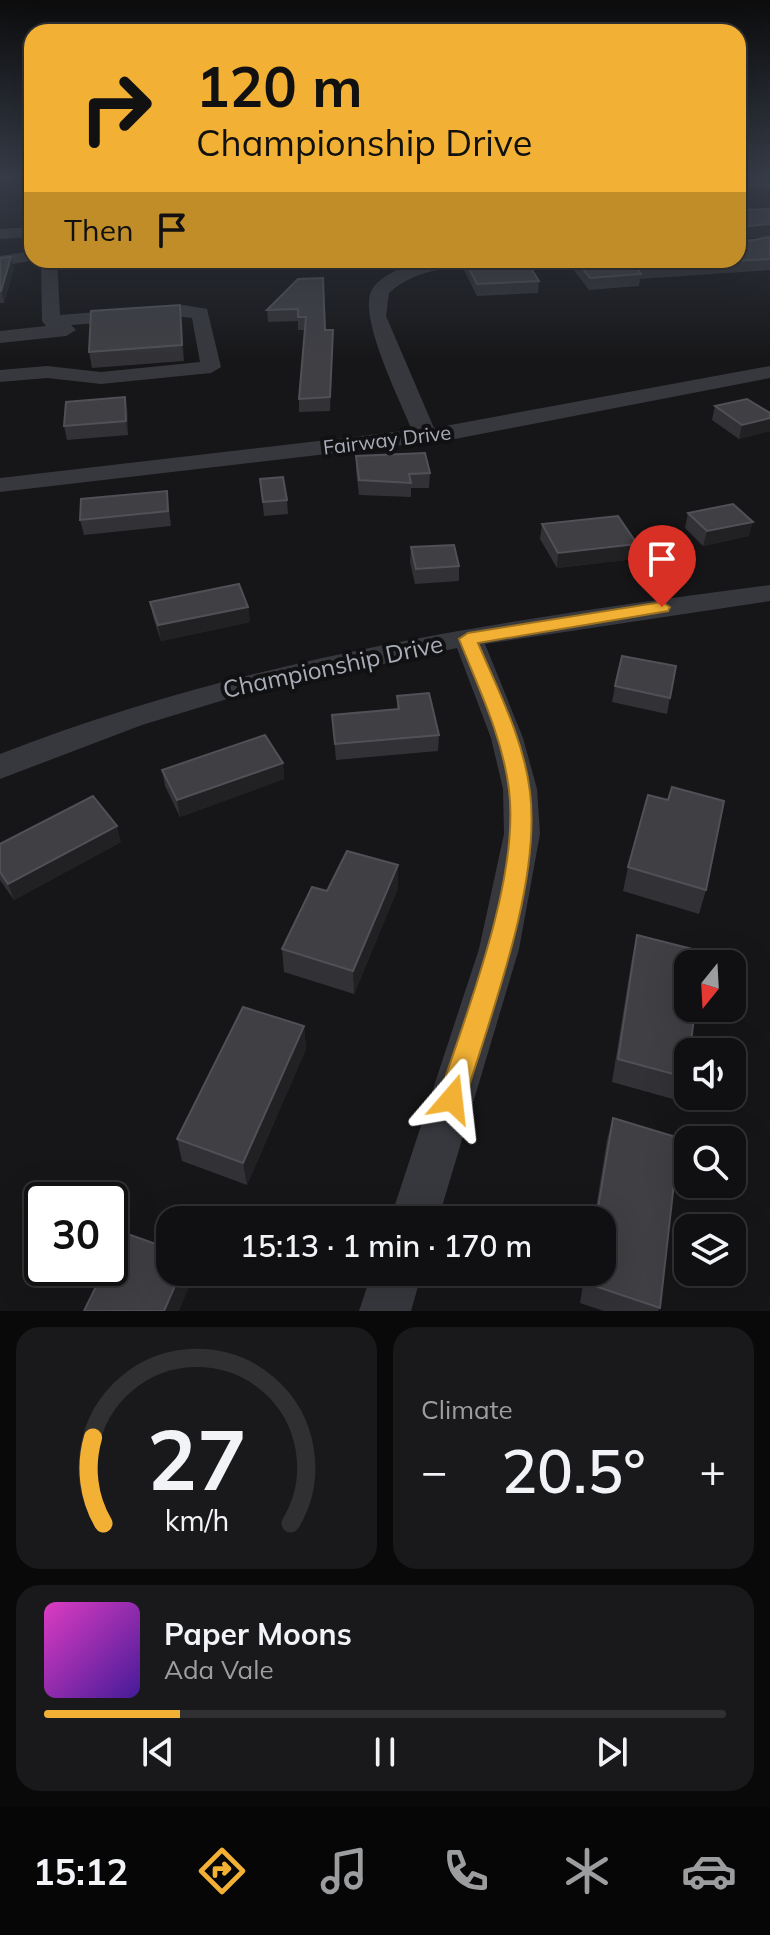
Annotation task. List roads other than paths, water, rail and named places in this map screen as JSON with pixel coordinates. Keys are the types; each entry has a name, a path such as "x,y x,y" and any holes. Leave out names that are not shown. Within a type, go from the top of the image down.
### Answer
{"street":[{"path":"0,261 24,257"},
{"path":"0,376 47,372 62,346 50,268"},
{"path":"426,436 377,316 380,291 396,277 442,268"},
{"path":"0,337 62,346 183,311 200,313 211,367 101,378 62,346"},
{"name":"Fairway Drive","path":"0,485 426,436 770,372"},
{"name":"Championship Drive","path":"0,767 64,741 252,682 634,610 770,593"},
{"path":"418,1206 499,949 522,834 520,789 507,738 468,639"},
{"path":"385,1311 393,1286"}]}
